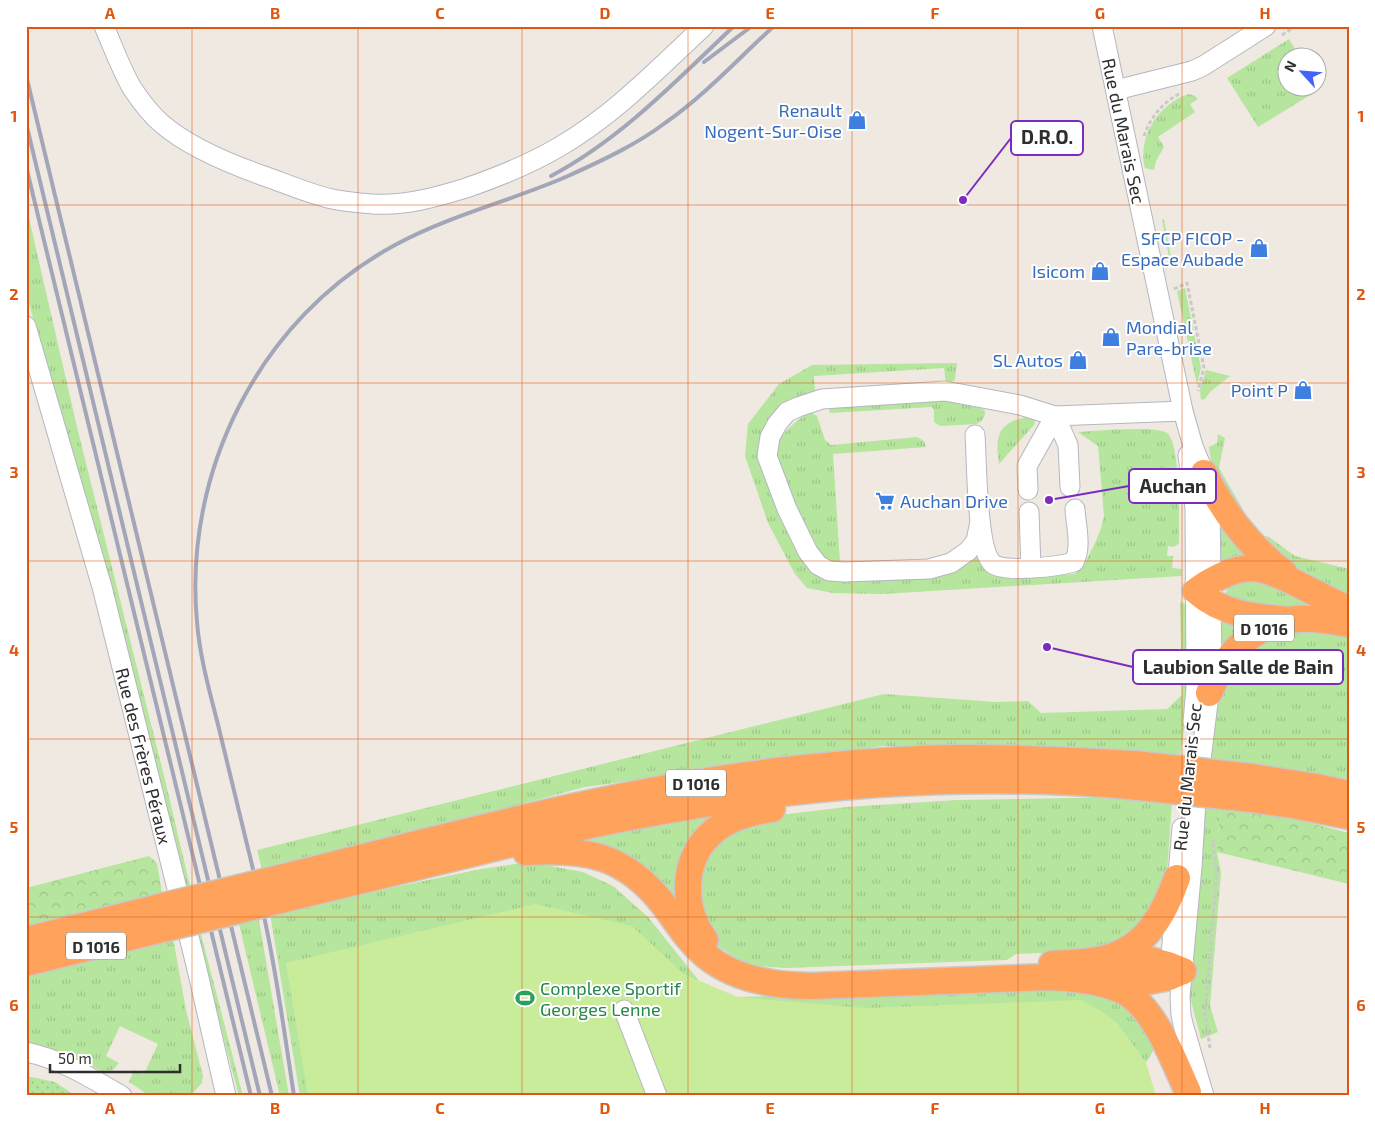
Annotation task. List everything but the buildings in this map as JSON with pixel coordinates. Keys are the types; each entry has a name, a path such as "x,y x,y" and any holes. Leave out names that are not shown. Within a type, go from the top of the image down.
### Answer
{"highway":[{"path":"1204,473 1219,502 1243,535 1259,552 1298,584"},
{"path":"1206,592 1237,570 1248,568 1269,572 1298,584 1333,603 1349,608"},
{"name":"D 1016","path":"1206,592 1228,611 1244,615 1290,620 1323,620 1349,624"},
{"name":"D 1016","path":"1209,693 1222,666 1240,645 1252,635 1268,626 1290,620"},
{"name":"D 1016","path":"26,940 165,917 272,891 589,802 671,787 760,774 853,764 951,758 1052,759 1136,775 1247,788 1316,787 1349,794"},
{"name":"D 1016","path":"438,862 599,823 702,804 808,790 910,782 1011,780 1081,783 1136,775"},
{"name":"D 1016","path":"910,782 838,798 763,810 740,817 715,830 698,850 691,867 688,884 691,911 698,928 708,943 722,956 739,964 756,971 787,976 1069,963 1126,957 1142,958 1174,971"},
{"name":"D 1016","path":"1247,788 1294,806 1349,816"},
{"name":"D 1016","path":"272,891 438,862 510,853 580,852 602,858 620,866 646,884 659,898 692,943 706,956 731,972 760,982 792,986 812,986 1050,977 1086,973 1148,981 1174,971"},
{"name":"D 1016","path":"1106,958 1133,946 1152,929 1162,914 1177,878"},
{"name":"D 1016","path":"26,963 165,917"},
{"name":"D 1016","path":"1050,977 1101,983 1132,997 1144,1010 1159,1032 1194,1094"}],"street":[{"path":"104,26 126,76 140,100 161,124 178,136 257,174 325,197 341,201 385,205 413,201 460,189 512,170 553,150 586,130 621,103 704,26"},
{"name":"Rue du Marais Sec","path":"1102,26 1183,411 1193,446 1204,473 1210,498 1206,592 1177,878 1179,929"},
{"path":"1116,90 1192,71 1266,26"},
{"name":"Rue des Frères Péraux","path":"26,326 106,604 194,955 226,1096"},
{"path":"980,522 976,541 968,551 952,563 929,568 829,571 818,565 808,552 787,509 766,456 770,438 777,424 787,412 822,399 945,392 1020,405 1055,416 1183,411"},
{"name":"Rue du Marais Sec","path":"1179,929 1212,661 1206,592 1183,411"},
{"path":"1055,416 1068,445 1070,488"},
{"path":"1028,490 1027,466 1055,416"},
{"path":"975,436 980,522 985,551 992,563 999,568 1011,569 1063,565 1074,562 1078,555 1075,509"},
{"path":"1029,512 1031,568"},
{"path":"1179,929 1174,971 1168,998 1172,1031 1194,1094"},
{"path":"624,1010 657,1096"},
{"path":"26,1052 56,1060 122,1096"}],"green space":[{"path":"1289,39 1294,48 1278,48 1278,98 1305,98 1258,127 1227,78"},
{"path":"1189,94 1198,99 1190,104 1195,112 1158,137 1164,147 1156,161 1154,170 1145,168 1143,156 1147,133 1160,113 1168,105 1178,98"},
{"path":"26,205 77,427 190,886 186,887 26,292"},
{"path":"1162,219 1164,220 1172,263 1170,263"},
{"path":"1185,288 1201,368 1197,385 1177,291"},
{"path":"957,363 955,380 946,385 944,368 814,376 815,393 805,398 795,398 786,403 767,425 808,564 949,572 964,565 977,553 998,575 1012,579 1074,574 1083,567 1096,541 1104,516 1098,446 1078,432 1151,429 1167,433 1172,440 1175,452 1179,503 1179,544 1173,547 1168,546 1167,556 1173,556 1172,568 1182,569 1181,576 882,594 833,593 807,588 795,574 768,523 745,456 748,424 779,384 812,365"},
{"path":"1206,370 1230,376 1210,392 1205,399 1201,400 1200,390"},
{"path":"941,400 981,408 985,411 984,417 977,424 940,426 934,422 934,410 932,407 830,413 829,410 830,406"},
{"path":"811,412 817,416 825,440 831,445 917,437 924,441 926,447 833,454 840,563 822,556 809,543 776,457 777,445 782,435 796,421"},
{"path":"1027,417 1035,420 1034,425 999,464 997,446 1000,433 1009,423"},
{"path":"1218,434 1225,438 1219,468 1257,534 1269,537 1295,556 1349,569 1349,598 1324,590 1266,551 1212,467 1209,447 1217,443"},
{"path":"1218,511 1254,562 1217,561"},
{"path":"1249,577 1312,604 1312,607 1311,609 1243,604 1225,596 1231,585"},
{"path":"1180,602 1191,606 1191,683 1180,756 1014,746 882,746 585,787 263,873 257,850 884,694 996,702 1028,701 1041,713 1167,709 1182,695"},
{"path":"1217,616 1248,622 1221,651"},
{"path":"1349,629 1349,779 1205,765 1212,707 1225,677 1272,633"},
{"path":"1125,797 1172,801 1167,873 1162,898 1124,942 1068,957 1039,953 1016,954 1007,960 785,968 759,966 738,959 716,945 694,892 715,839 779,815 847,807 957,800"},
{"path":"1203,805 1220,808 1217,852 1221,873 1210,1006 1218,1032 1201,1039 1189,993"},
{"path":"1220,808 1287,817 1349,833 1349,884 1217,852"},
{"path":"719,811 681,903 577,839"},
{"path":"149,856 157,863 162,893 26,926 26,888"},
{"path":"529,862 583,872 613,886 648,917 699,981 737,997 1056,987 1115,994 1158,1042 1146,1063 1116,1022 853,1029 286,963 311,1096 300,1096 270,913 481,869"},
{"name":"Complexe Sportif Georges Lenne","path":"535,904 632,926 684,974 737,997 865,1008 1081,1000 1116,1022 1146,1063 1156,1096 308,1096 286,963"},
{"path":"259,920 289,1096 280,1096 239,924"},
{"path":"201,934 243,1096 239,1096 197,937"},
{"path":"171,939 174,943 186,1010 203,1076 202,1083 190,1096 150,1096 129,1082 134,1070 144,1074 158,1044 120,1026 106,1056 119,1063 113,1070 102,1071 47,1048 26,1044 26,976"},
{"path":"26,1076 55,1082 76,1096 26,1096"}],"railway":[{"path":"551,176 577,161 625,127 734,26"},
{"path":"704,62 752,26"},
{"path":"294,1096 265,922 207,680 197,622 196,565 203,510 218,456 240,404 269,357 305,313 347,276 395,245 416,234 568,176 606,158 654,131 694,101 774,26"},
{"path":"26,75 272,1096"},
{"path":"26,123 260,1096"},
{"path":"26,166 251,1096"}],"place":[{"name":"Renault Nogent-Sur-Oise","path":"857,120"},
{"name":"D.R.O.","path":"963,200"},
{"name":"SFCP FICOP - Espace Aubade","path":"1259,248"},
{"name":"Isicom","path":"1100,271"},
{"name":"Mondial Pare-brise","path":"1111,337"},
{"name":"SL Autos","path":"1078,360"},
{"name":"Point P","path":"1303,390"},
{"name":"Auchan","path":"1049,500"},
{"name":"Auchan Drive","path":"885,501"},
{"name":"Laubion Salle de Bain","path":"1047,647"},
{"name":"Complexe Sportif Georges Lenne","path":"525,998"}]}
